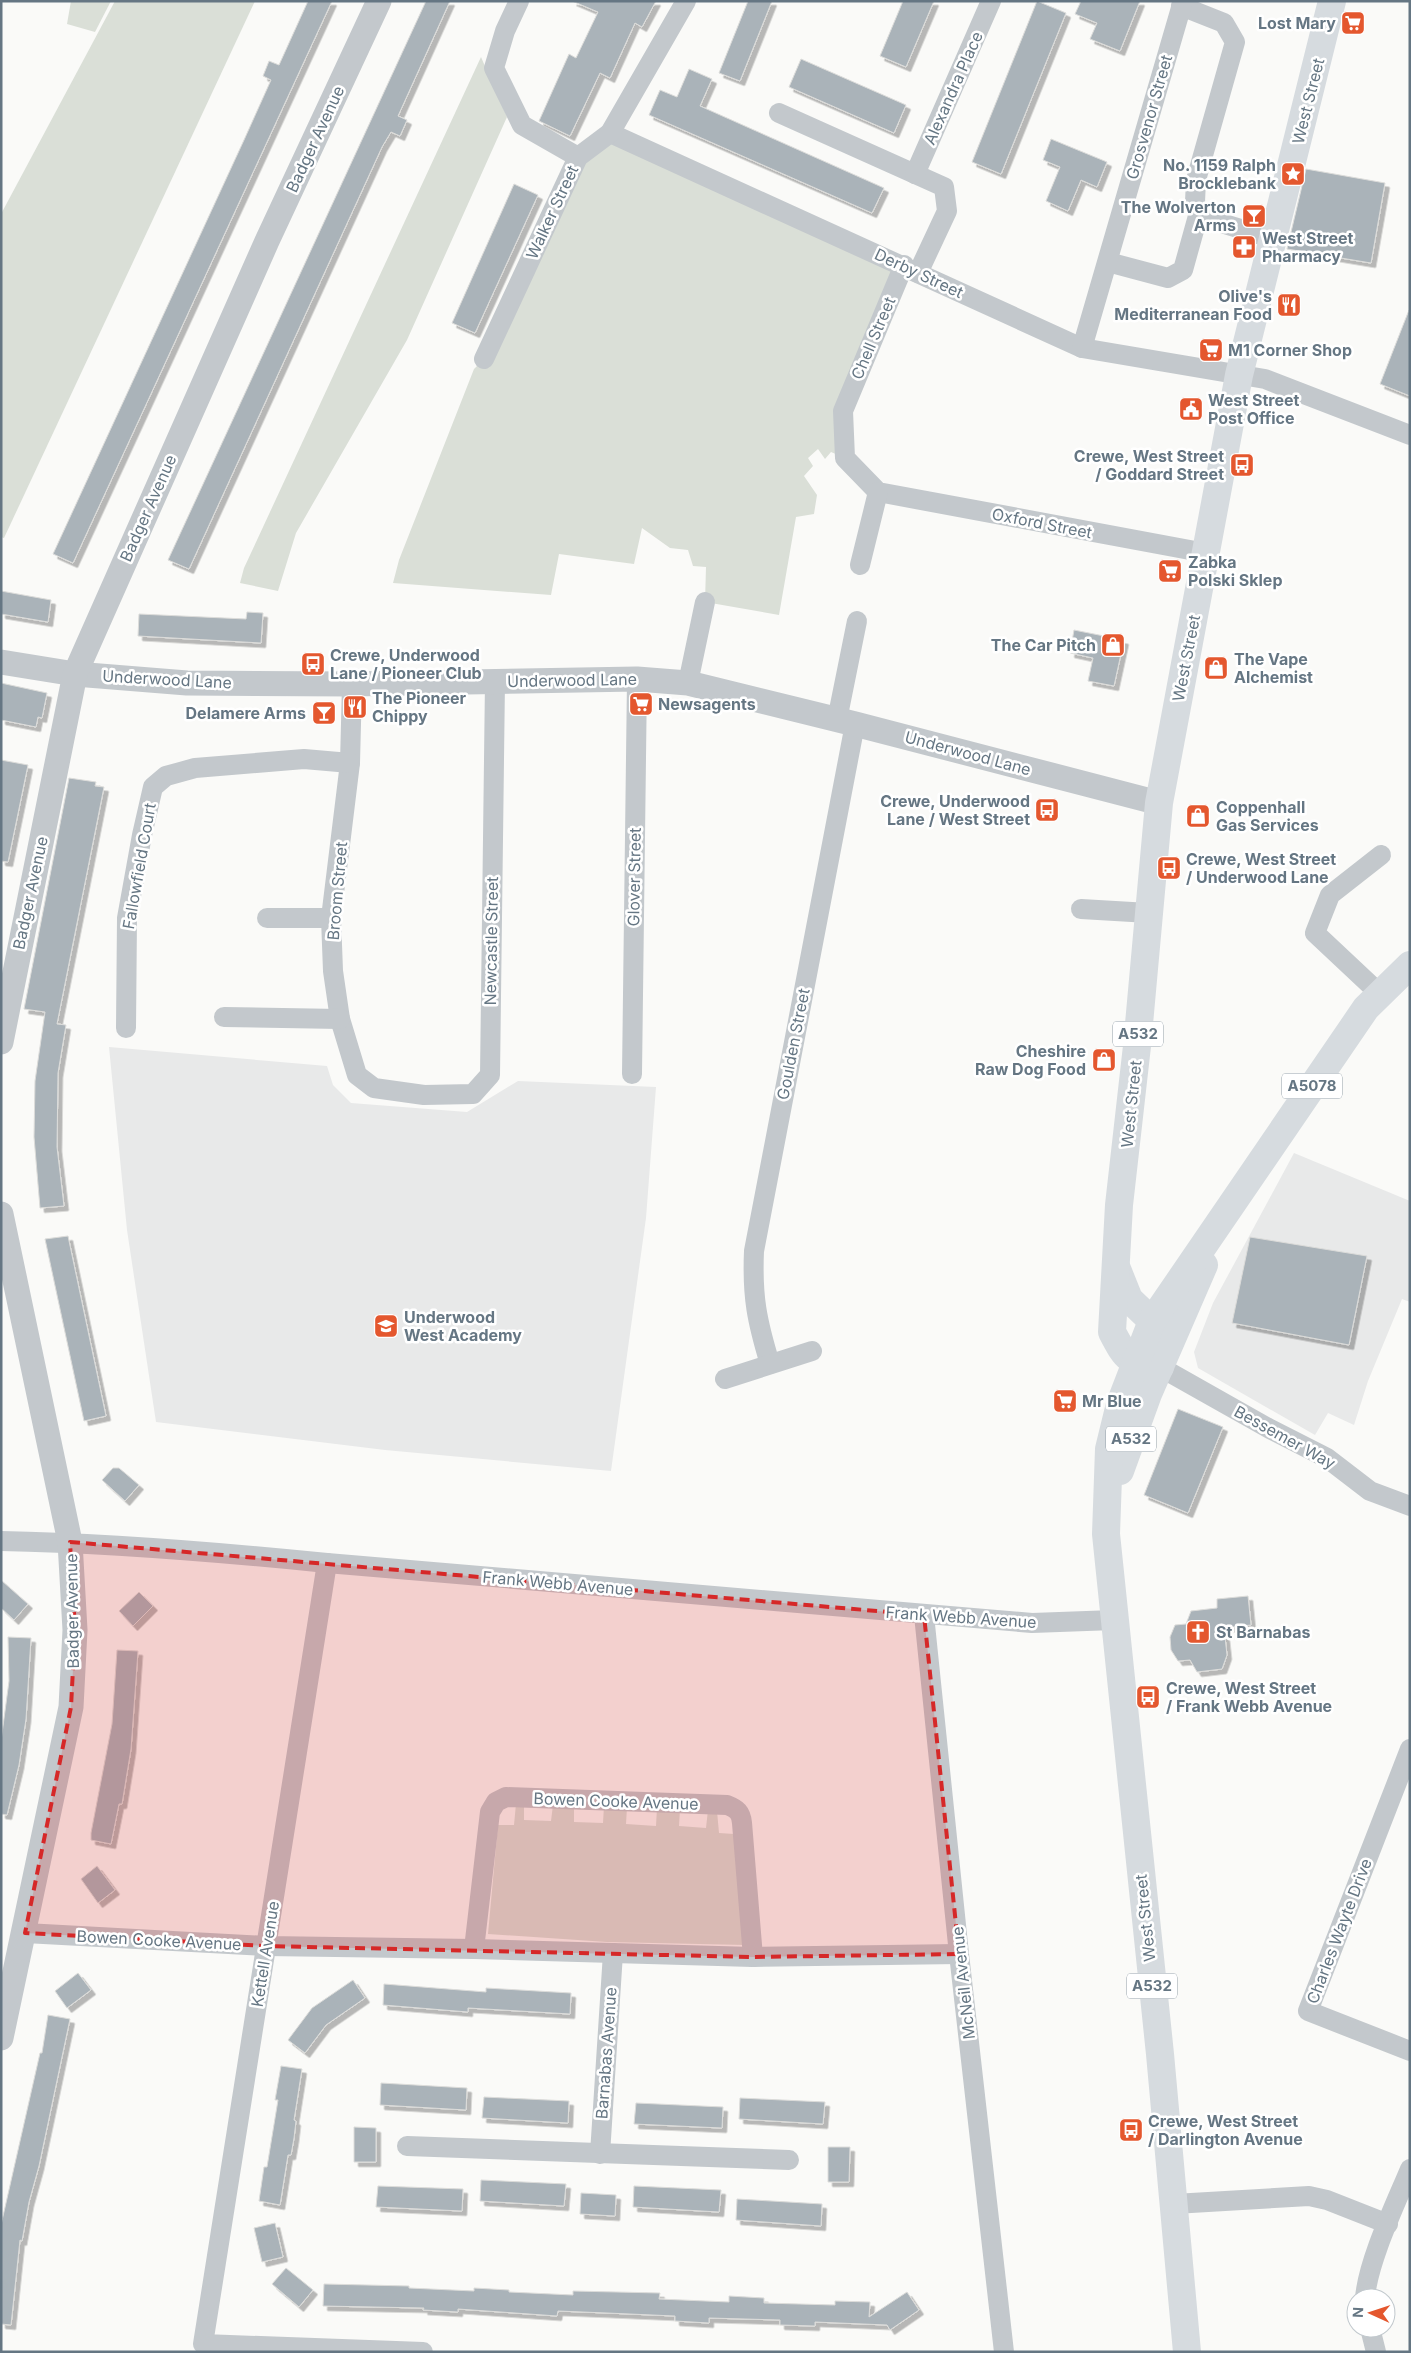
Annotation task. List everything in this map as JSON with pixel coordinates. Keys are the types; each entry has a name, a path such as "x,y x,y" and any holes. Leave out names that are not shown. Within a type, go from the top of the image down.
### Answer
{"main road":[{"name":"West Street","path":"1148,1365 1121,1349 1112,1332 1119,1206 1137,1046 1159,803 1239,375 1332,1"},
{"name":"A5078","path":"1152,1321 1366,1008 1410,966"},
{"name":"A5078","path":"1177,1330 1224,1215"},
{"name":"West Street","path":"1116,1266 1129,1299 1152,1321 1148,1365"},
{"name":"West Street","path":"1177,1330 1148,1365 1120,1404 1109,1449 1106,1534 1174,2204 1187,2352"}],"street":[{"name":"Badger Avenue","path":"1,1042 75,674 267,241 379,1"},
{"path":"519,1 505,31 494,68 522,125 578,157"},
{"name":"Walker Street","path":"484,359 578,157 610,132 686,1"},
{"name":"Alexandra Place","path":"915,174 991,1"},
{"path":"1108,262 1168,278 1183,270 1198,216 1195,202 1196,180 1235,42 1224,23 1182,4"},
{"name":"Grosvenor Street","path":"1082,348 1182,4"},
{"path":"779,113 944,187 947,211 911,269"},
{"name":"Derby Street","path":"610,132 1082,348 1266,379 1410,435"},
{"path":"1198,216 1274,239"},
{"name":"Chell Street","path":"878,492 845,458 843,411 911,269"},
{"path":"860,565 878,492"},
{"name":"Oxford Street","path":"878,492 1206,554"},
{"path":"688,683 705,602"},
{"name":"Goulden Street","path":"770,1364 757,1319 752,1285 754,1251 846,722 857,621"},
{"name":"Underwood Lane","path":"1,662 75,674 187,683 352,684 637,679 688,683 1159,803"},
{"name":"Glover Street","path":"632,1074 637,679"},
{"name":"Newcastle Street","path":"374,1088 424,1095 472,1094 490,1075 495,681"},
{"name":"Broom Street","path":"352,684 350,763 331,918 333,971 340,1019 357,1075 374,1088"},
{"name":"Fallowfield Court","path":"126,1028 127,918 153,787 166,776 195,768 304,759 350,763"},
{"path":"1380,994 1315,933 1330,895 1381,855"},
{"path":"1081,909 1149,913"},
{"path":"267,918 331,918"},
{"path":"224,1017 340,1019"},
{"name":"Badger Avenue","path":"1,1214 70,1542 75,1630 71,1707 25,1933 1,2038"},
{"path":"725,1379 812,1351"},
{"name":"Bessemer Way","path":"1148,1365 1327,1458 1370,1490 1410,1506"},
{"name":"Frank Webb Avenue","path":"1,1541 70,1542 214,1551 326,1563 1032,1624 1114,1620"},
{"name":"Kettell Avenue","path":"326,1563 203,2344 423,2352"},
{"name":"McNeil Avenue","path":"924,1614 959,1954 1004,2352"},
{"name":"Charles Wayte Drive","path":"1410,1749 1308,2011 1410,2051"},
{"name":"Bowen Cooke Avenue","path":"474,1949 490,1812 496,1802 506,1797 727,1805 736,1809 741,1815 742,1823 753,1957"},
{"name":"Bowen Cooke Avenue","path":"25,1933 266,1946 474,1949 753,1957 959,1954"},
{"name":"Barnabas Avenue","path":"600,2154 613,1953"},
{"path":"407,2146 789,2160"},
{"path":"1366,2288 1410,2169"},
{"path":"1174,2204 1309,2196 1327,2200 1388,2224"},
{"path":"1372,2338 1376,2352"}],"highlighted area":[{"path":"70,1542 924,1615 959,1954 753,1957 266,1946 25,1933 71,1707 75,1630"}],"shaded area":[{"path":"71,1 111,1 95,32 67,24"},
{"path":"115,1 255,1 4,538 1,537 1,214"},
{"path":"481,57 507,117 407,340 296,533 278,591 240,583 244,568"},
{"path":"610,133 904,265 843,411 845,458 831,452 825,459 818,449 808,458 813,466 804,476 817,495 814,514 796,517 779,615 705,602 706,567 693,566 688,550 670,548 642,528 634,564 559,554 551,595 393,583 399,560 474,369 484,359 578,157"},
{"name":"Underwood West Academy","path":"109,1047 327,1066 333,1085 351,1103 467,1112 518,1081 656,1087 646,1218 611,1471 385,1450 156,1422 127,1230"},
{"path":"1294,1153 1410,1201 1410,1302 1402,1299 1368,1381 1354,1425 1328,1413 1315,1435 1198,1368 1194,1352 1213,1303"},
{"path":"516,1804 524,1804 524,1820 551,1821 553,1805 574,1806 574,1822 603,1823 604,1806 627,1807 626,1824 656,1826 657,1808 680,1809 679,1826 706,1828 708,1810 717,1811 719,1833 734,1834 746,1945 607,1942 488,1934 498,1825 514,1825"}],"building":[{"path":"308,1 332,1 73,563 53,554 271,80 263,76 269,61 279,65"},
{"path":"426,1 450,1 398,116 407,120 400,136 391,132 382,147 189,569 168,560"},
{"path":"572,1 656,1 642,27 635,23 610,78 600,73 570,136 539,121 569,54 576,58 598,12"},
{"path":"748,1 772,1 740,81 719,73"},
{"path":"903,1 934,1 906,67 880,56"},
{"path":"1037,1 1066,13 1001,174 972,162"},
{"path":"1081,1 1140,1 1120,51 1090,39 1097,23 1075,14"},
{"path":"801,59 906,105 894,133 789,87"},
{"path":"689,69 712,79 700,106 884,188 872,213 649,115 660,90 677,97"},
{"path":"1051,139 1107,162 1097,187 1081,180 1068,211 1046,201 1060,167 1043,160"},
{"path":"1306,169 1385,183 1371,263 1287,249"},
{"path":"514,184 538,195 475,333 452,323"},
{"path":"1410,311 1410,396 1380,384"},
{"path":"1,591 51,600 48,622 1,614"},
{"path":"247,612 263,613 261,643 138,636 139,614 246,619"},
{"path":"1074,630 1124,640 1114,686 1088,681 1093,658 1070,653"},
{"path":"1,683 47,693 42,718 38,717 36,727 1,720"},
{"path":"1,760 28,765 8,862 1,861"},
{"path":"69,778 96,782 95,786 104,787 57,1024 66,1025 58,1073 57,1147 64,1206 40,1208 34,1137 35,1081 45,1012 24,1009"},
{"path":"68,1236 106,1416 84,1421 45,1239"},
{"path":"1250,1237 1367,1256 1349,1345 1232,1323"},
{"path":"1178,1409 1223,1427 1188,1513 1144,1495"},
{"path":"113,1468 119,1468 139,1485 125,1501 102,1480"},
{"path":"1,1580 28,1604 14,1620 1,1608"},
{"path":"139,1592 153,1606 133,1626 119,1611"},
{"name":"St Barnabas","path":"1248,1596 1251,1625 1224,1628 1227,1655 1222,1669 1197,1672 1190,1660 1178,1661 1171,1650 1170,1637 1175,1625 1186,1624 1191,1611 1217,1608 1217,1599"},
{"path":"8,1637 31,1638 26,1719 19,1765 7,1815 1,1814 1,1741 9,1681"},
{"path":"117,1650 138,1651 131,1749 122,1804 119,1804 111,1844 91,1840 91,1833 112,1724"},
{"path":"97,1866 115,1890 98,1903 81,1879"},
{"path":"78,1973 91,1990 67,2008 55,1991"},
{"path":"353,1980 365,1998 326,2025 305,2053 288,2040 312,2008"},
{"path":"384,1984 486,1992 486,1988 571,1993 570,2014 468,2008 468,2012 383,2005"},
{"path":"48,2015 70,2019 22,2241 20,2240 11,2325 1,2324 1,2225 40,2053 42,2053"},
{"path":"281,2066 302,2069 294,2120 296,2121 294,2138 291,2155 288,2155 280,2205 259,2201 264,2167 267,2167 278,2100 275,2100"},
{"path":"381,2083 467,2088 466,2110 380,2105"},
{"path":"484,2097 569,2101 568,2123 482,2118"},
{"path":"740,2098 825,2102 823,2124 739,2119"},
{"path":"636,2103 723,2107 722,2128 634,2124"},
{"path":"354,2127 376,2128 376,2162 354,2162"},
{"path":"828,2147 850,2147 849,2182 828,2182"},
{"path":"481,2180 566,2184 564,2206 480,2201"},
{"path":"378,2186 463,2189 462,2211 376,2207"},
{"path":"634,2186 721,2190 719,2212 633,2207"},
{"path":"581,2193 616,2195 615,2216 580,2214"},
{"path":"737,2199 822,2204 821,2226 736,2220"},
{"path":"275,2223 283,2257 262,2262 254,2228"},
{"path":"286,2268 313,2290 299,2307 272,2284"},
{"path":"324,2284 409,2286 409,2288 474,2291 474,2288 509,2290 509,2292 573,2295 573,2291 660,2293 659,2299 729,2302 729,2296 764,2298 764,2303 835,2305 835,2301 870,2302 869,2317 907,2292 919,2310 890,2330 887,2325 815,2322 815,2326 780,2325 780,2320 709,2318 709,2323 675,2321 675,2316 607,2313 558,2311 557,2316 458,2309 458,2312 423,2310 424,2308 323,2306"}],"place":[{"name":"Lost Mary","path":"1353,23"},
{"name":"No. 1159 Ralph Brocklebank","path":"1293,174"},
{"name":"The Wolverton Arms","path":"1254,216"},
{"name":"West Street Pharmacy","path":"1244,247"},
{"name":"Olive's Mediterranean Food","path":"1289,305"},
{"name":"M1 Corner Shop","path":"1211,350"},
{"name":"West Street Post Office","path":"1191,409"},
{"name":"Crewe, West Street / Goddard Street","path":"1242,465"},
{"name":"Zabka Polski Sklep","path":"1170,571"},
{"name":"The Car Pitch","path":"1113,645"},
{"name":"Crewe, Underwood Lane / Pioneer Club","path":"313,664"},
{"name":"The Vape Alchemist","path":"1216,668"},
{"name":"Newsagents","path":"641,704"},
{"name":"The Pioneer Chippy","path":"355,707"},
{"name":"Delamere Arms","path":"324,713"},
{"name":"Crewe, Underwood Lane / West Street","path":"1047,810"},
{"name":"Coppenhall Gas Services","path":"1198,816"},
{"name":"Crewe, West Street / Underwood Lane","path":"1169,868"},
{"name":"Cheshire Raw Dog Food","path":"1104,1060"},
{"name":"Underwood West Academy","path":"386,1326"},
{"name":"Mr Blue","path":"1065,1401"},
{"name":"St Barnabas","path":"1198,1632"},
{"name":"Crewe, West Street / Frank Webb Avenue","path":"1148,1697"},
{"name":"Crewe, West Street / Darlington Avenue","path":"1131,2130"}]}
